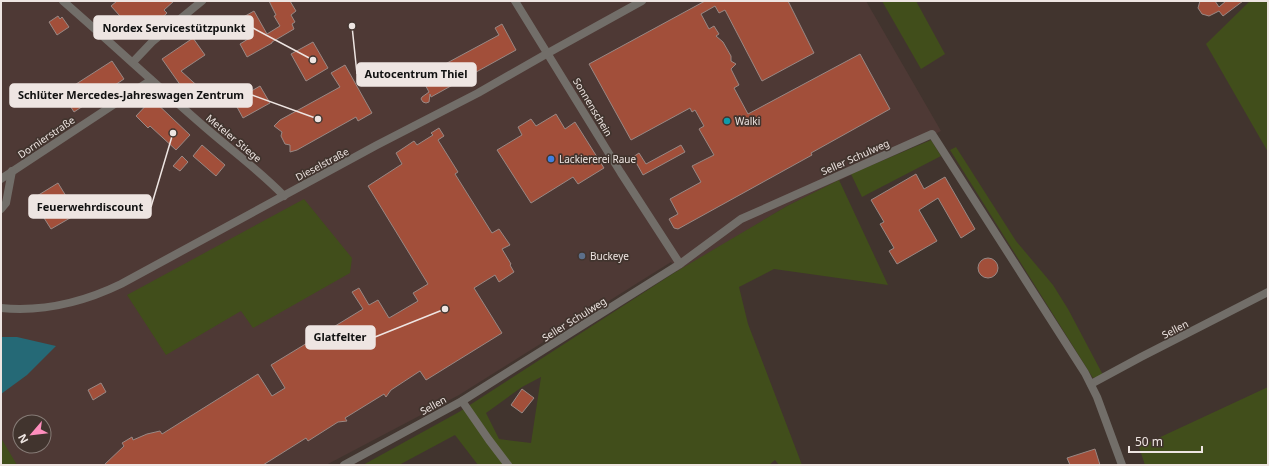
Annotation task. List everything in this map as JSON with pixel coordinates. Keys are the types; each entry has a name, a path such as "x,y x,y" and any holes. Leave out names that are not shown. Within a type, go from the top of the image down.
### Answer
{"street":[{"name":"Meteler Stiege","path":"63,1 284,196"},
{"path":"133,62 152,42 202,1"},
{"name":"Sonnenschein","path":"515,1 548,52 637,198 680,264"},
{"name":"Dieselstraße","path":"1,308 31,309 52,306 81,300 108,290 377,145 478,93 548,52 642,1"},
{"name":"Dornierstraße","path":"1,179 151,80"},
{"name":"Seller Schulweg","path":"462,401 680,264 741,219 932,134 1062,336 1091,384 1122,465"},
{"name":"Dornierstraße","path":"1,209 6,203 12,171"},
{"name":"Sellen","path":"1091,384 1268,292"},
{"name":"Sellen","path":"344,465 462,401 508,465"}],"shaded area":[{"path":"1,1 866,1 941,131 787,206 678,273 671,262 459,395 326,465 1,465"}],"green space":[{"path":"882,1 916,1 945,54 921,69"},
{"path":"1250,1 1268,1 1268,152 1206,44"},
{"path":"931,140 941,156 862,197 851,174"},
{"path":"956,147 1016,241 1053,285 1068,309 1103,375 1093,378 950,150"},
{"path":"839,180 888,285 774,269 739,287 748,324 802,465 779,465 775,460 769,465 478,465 455,435 399,465 363,465 459,412 674,273 787,206","holes":["541,377 531,443 499,439 486,413 522,387"]},
{"path":"304,199 352,258 350,273 253,328 241,311 166,355 127,295"},
{"path":"1268,387 1268,465 1145,465 1139,447"},
{"path":"1,438 17,465 1,465"}],"water":[{"path":"1,337 17,337 56,346 27,375 1,394"}],"building":[{"path":"117,1 174,1 164,10 167,13 153,26 149,22 136,34 111,6"},
{"path":"269,1 290,1 296,11 291,15 295,22 292,24 294,29 247,57 240,44 248,39 238,20 254,11 267,34 280,26 274,16 276,15"},
{"path":"705,1 788,1 814,53 762,81 725,10 719,13 715,6 701,14 709,29 714,26 719,34 716,36 723,42 731,56 731,61 736,64 731,69 739,85 734,88 748,114 860,54 890,109 811,153 812,155 678,229 674,228 669,219 678,214 670,199 701,182 692,166 714,155 699,129 704,126 695,110 692,112 690,108 631,140 589,64"},
{"path":"1200,1 1215,1 1219,7 1226,1 1243,1 1223,16 1219,11 1209,16 1202,14 1198,8"},
{"path":"58,16 60,19 62,17 69,27 57,35 49,22"},
{"path":"502,24 516,50 431,97 430,94 429,102 423,102 421,99 422,97 429,92 421,77 499,35 495,28"},
{"path":"193,38 205,55 181,71 203,91 194,101 180,88 181,86 162,59"},
{"path":"313,42 328,68 306,81 291,54"},
{"path":"112,61 124,79 74,112 62,93"},
{"path":"345,65 372,113 358,121 356,117 297,150 290,152 290,145 285,144 281,136 282,132 274,126 280,120 340,87 331,73"},
{"path":"260,86 270,103 243,118 232,98 239,94 241,97"},
{"path":"152,99 190,135 176,150 150,126 148,128 136,116"},
{"name":"Lackiererei Raue","path":"556,114 565,129 575,122 604,168 578,184 573,177 531,203 497,150 522,135 518,127 531,119 536,126"},
{"path":"439,128 444,136 438,140 458,172 455,174 492,233 499,229 510,245 502,249 514,272 499,282 495,275 474,288 502,333 426,380 420,371 391,390 386,397 384,394 345,418 347,421 338,422 308,441 306,438 263,465 104,465 124,446 122,443 132,437 133,440 147,434 160,431 162,434 258,374 272,396 285,388 271,365 363,309 352,292 359,288 369,305 378,300 389,318 418,301 413,293 428,284 368,186 402,164 396,153 414,141 417,145 433,135 431,133"},
{"path":"202,145 225,165 216,176 193,156"},
{"path":"681,145 685,152 643,175 633,157 639,153 646,164"},
{"path":"182,156 188,162 180,171 173,166"},
{"path":"916,174 924,189 945,177 975,229 961,238 938,198 919,210 937,241 897,264 889,251 894,248 880,224 884,222 871,200"},
{"path":"58,183 77,214 51,229 32,199"},
{"path":"988,258 995,261 998,268 995,275 988,278 981,275 978,268 981,261"},
{"path":"101,383 106,392 93,400 88,390"},
{"path":"522,389 534,398 522,413 511,405"},
{"path":"1095,449 1100,465 1070,465 1067,458"}],"place":[{"name":"Autocentrum Thiel","path":"352,26"},
{"name":"Nordex Servicestützpunkt","path":"313,60"},
{"name":"Schlüter Mercedes-Jahreswagen Zentrum","path":"318,119"},
{"name":"Walki","path":"727,121"},
{"name":"Feuerwehrdiscount","path":"173,133"},
{"name":"Lackiererei Raue","path":"551,159"},
{"name":"Buckeye","path":"582,256"},
{"name":"Glatfelter","path":"445,309"}]}
